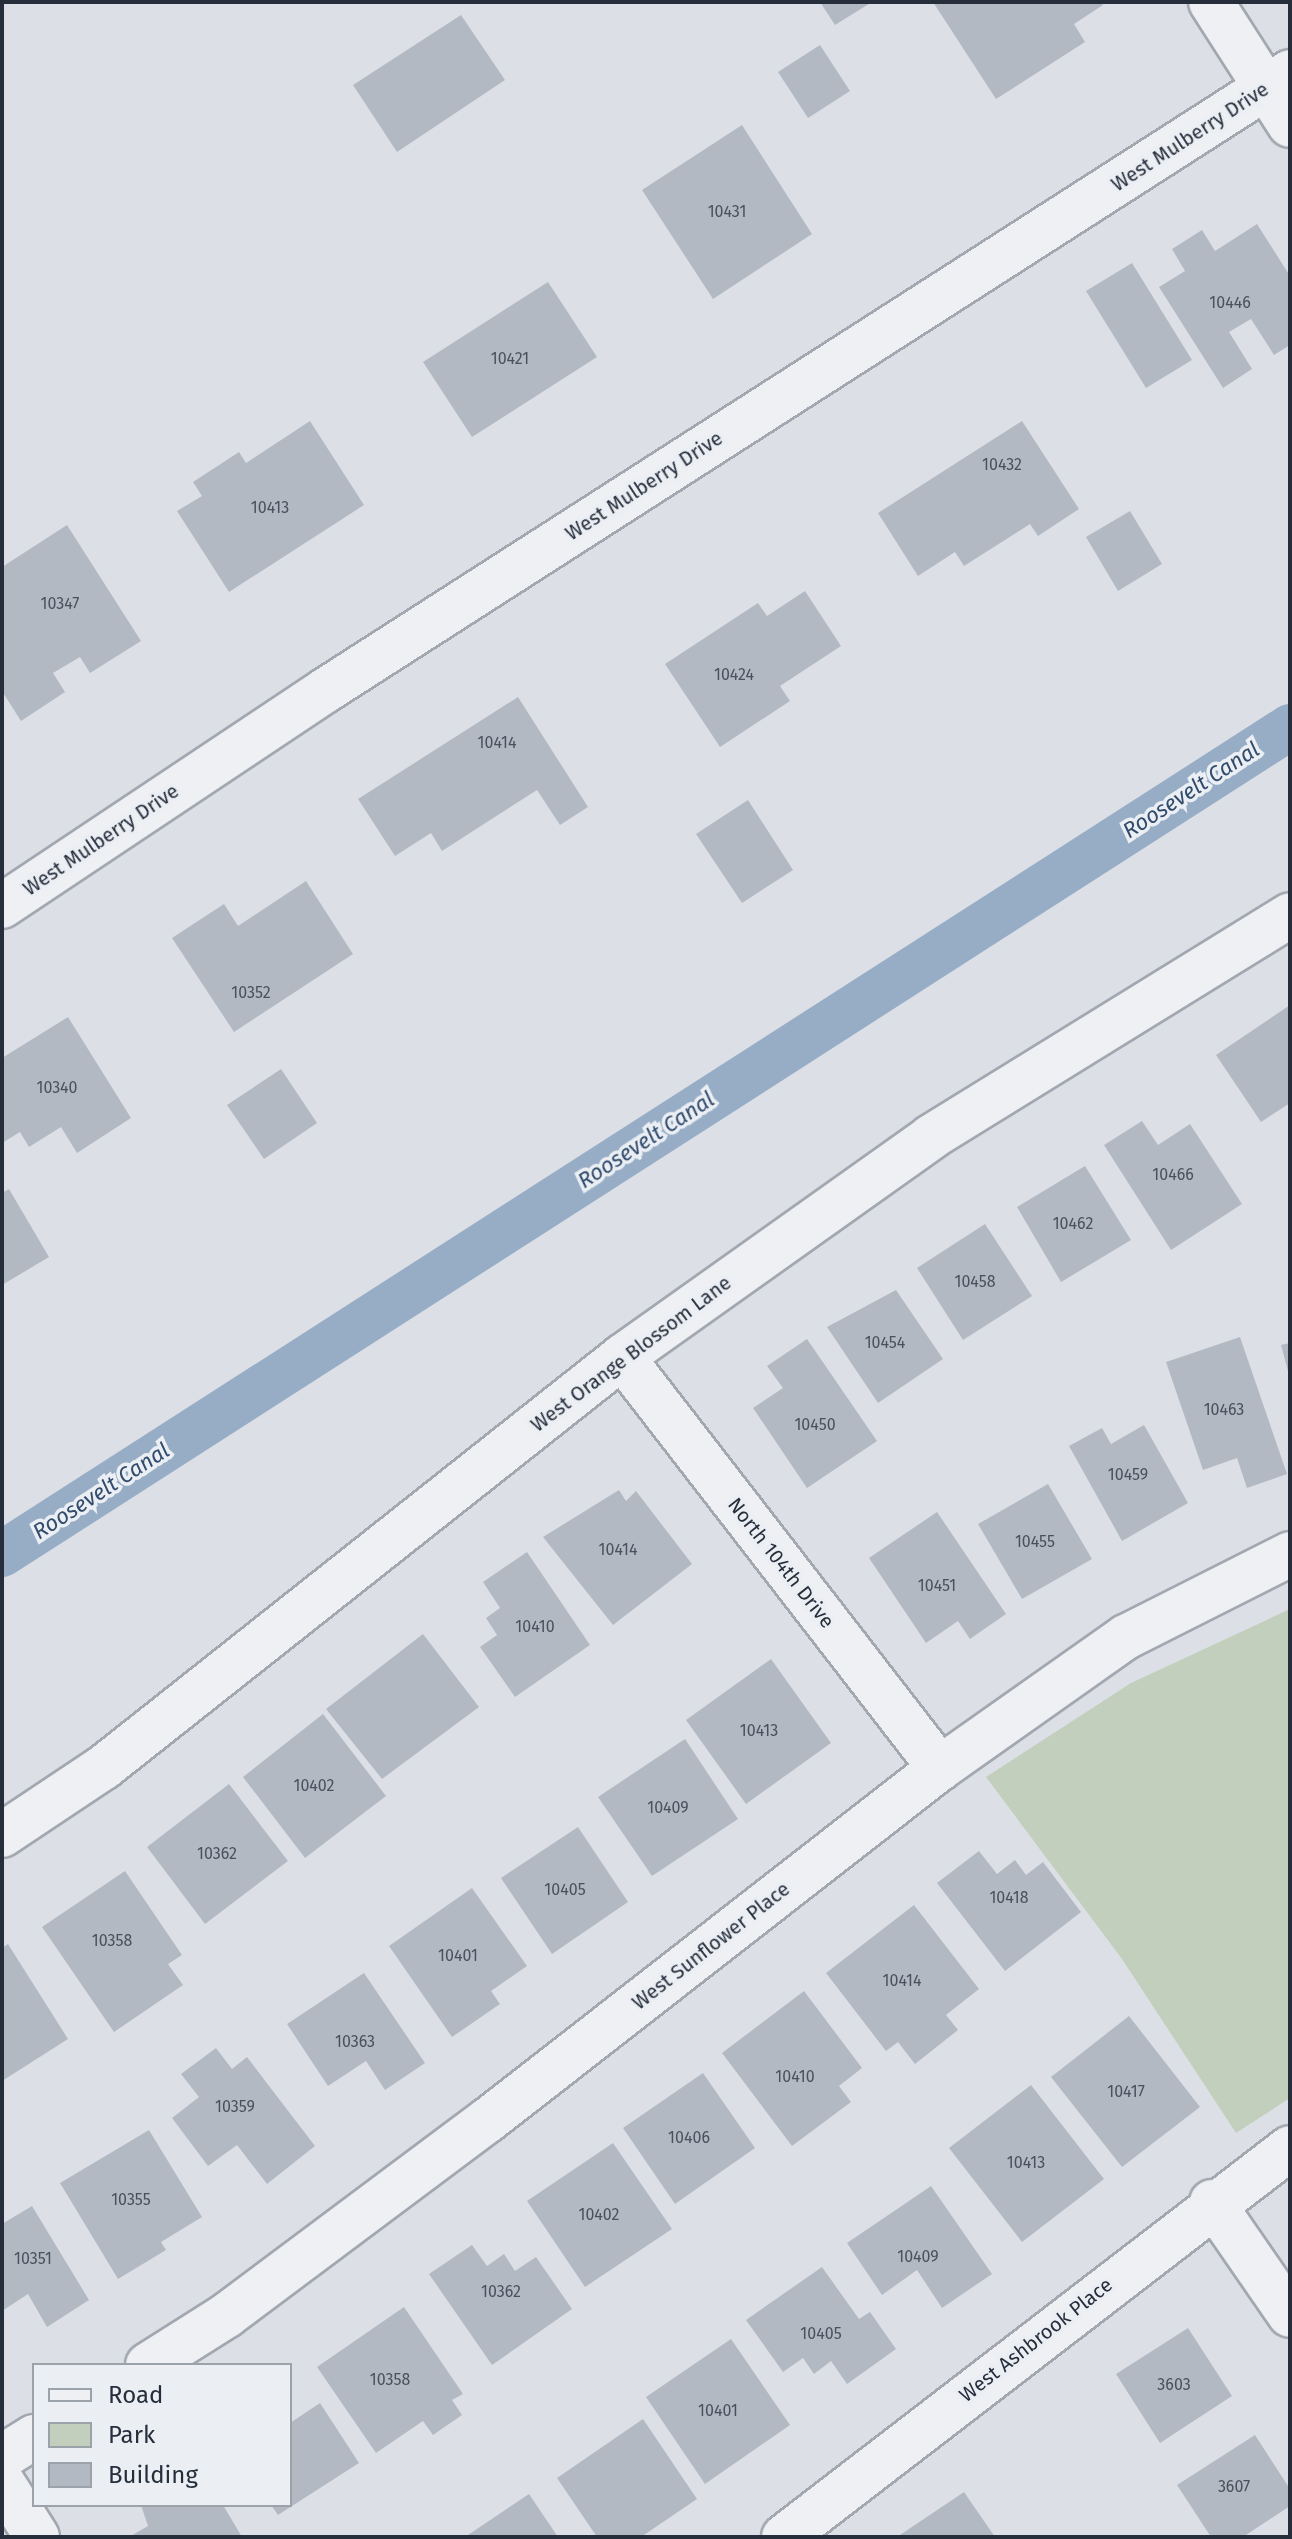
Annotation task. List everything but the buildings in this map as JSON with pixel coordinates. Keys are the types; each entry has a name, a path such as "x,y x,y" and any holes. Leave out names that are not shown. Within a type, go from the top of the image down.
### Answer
{"street":[{"path":"1211,2 1278,80 1290,125"},
{"name":"West Mulberry Drive","path":"2,906 326,690 1278,80"},
{"name":"West Orange Blossom Lane","path":"2,1835 104,1767 622,1357 931,1137 1290,915"},
{"name":"North 104th Drive","path":"622,1357 940,1768"},
{"name":"West Sunflower Place","path":"151,2363 227,2315 488,2120 940,1768 1126,1637 1290,1554"},
{"name":"West Ashbrook Place","path":"784,2537 1212,2202 1290,2148"},
{"path":"1212,2202 1290,2315"},
{"path":"2,2457 32,2438"},
{"path":"2,2482 37,2537"}],"green space":[{"path":"1290,1609 1290,2098 1236,2133 1122,1959 986,1777 1131,1683"}],"waterway":[{"name":"Roosevelt Canal","path":"2,1554 1290,727"}]}
